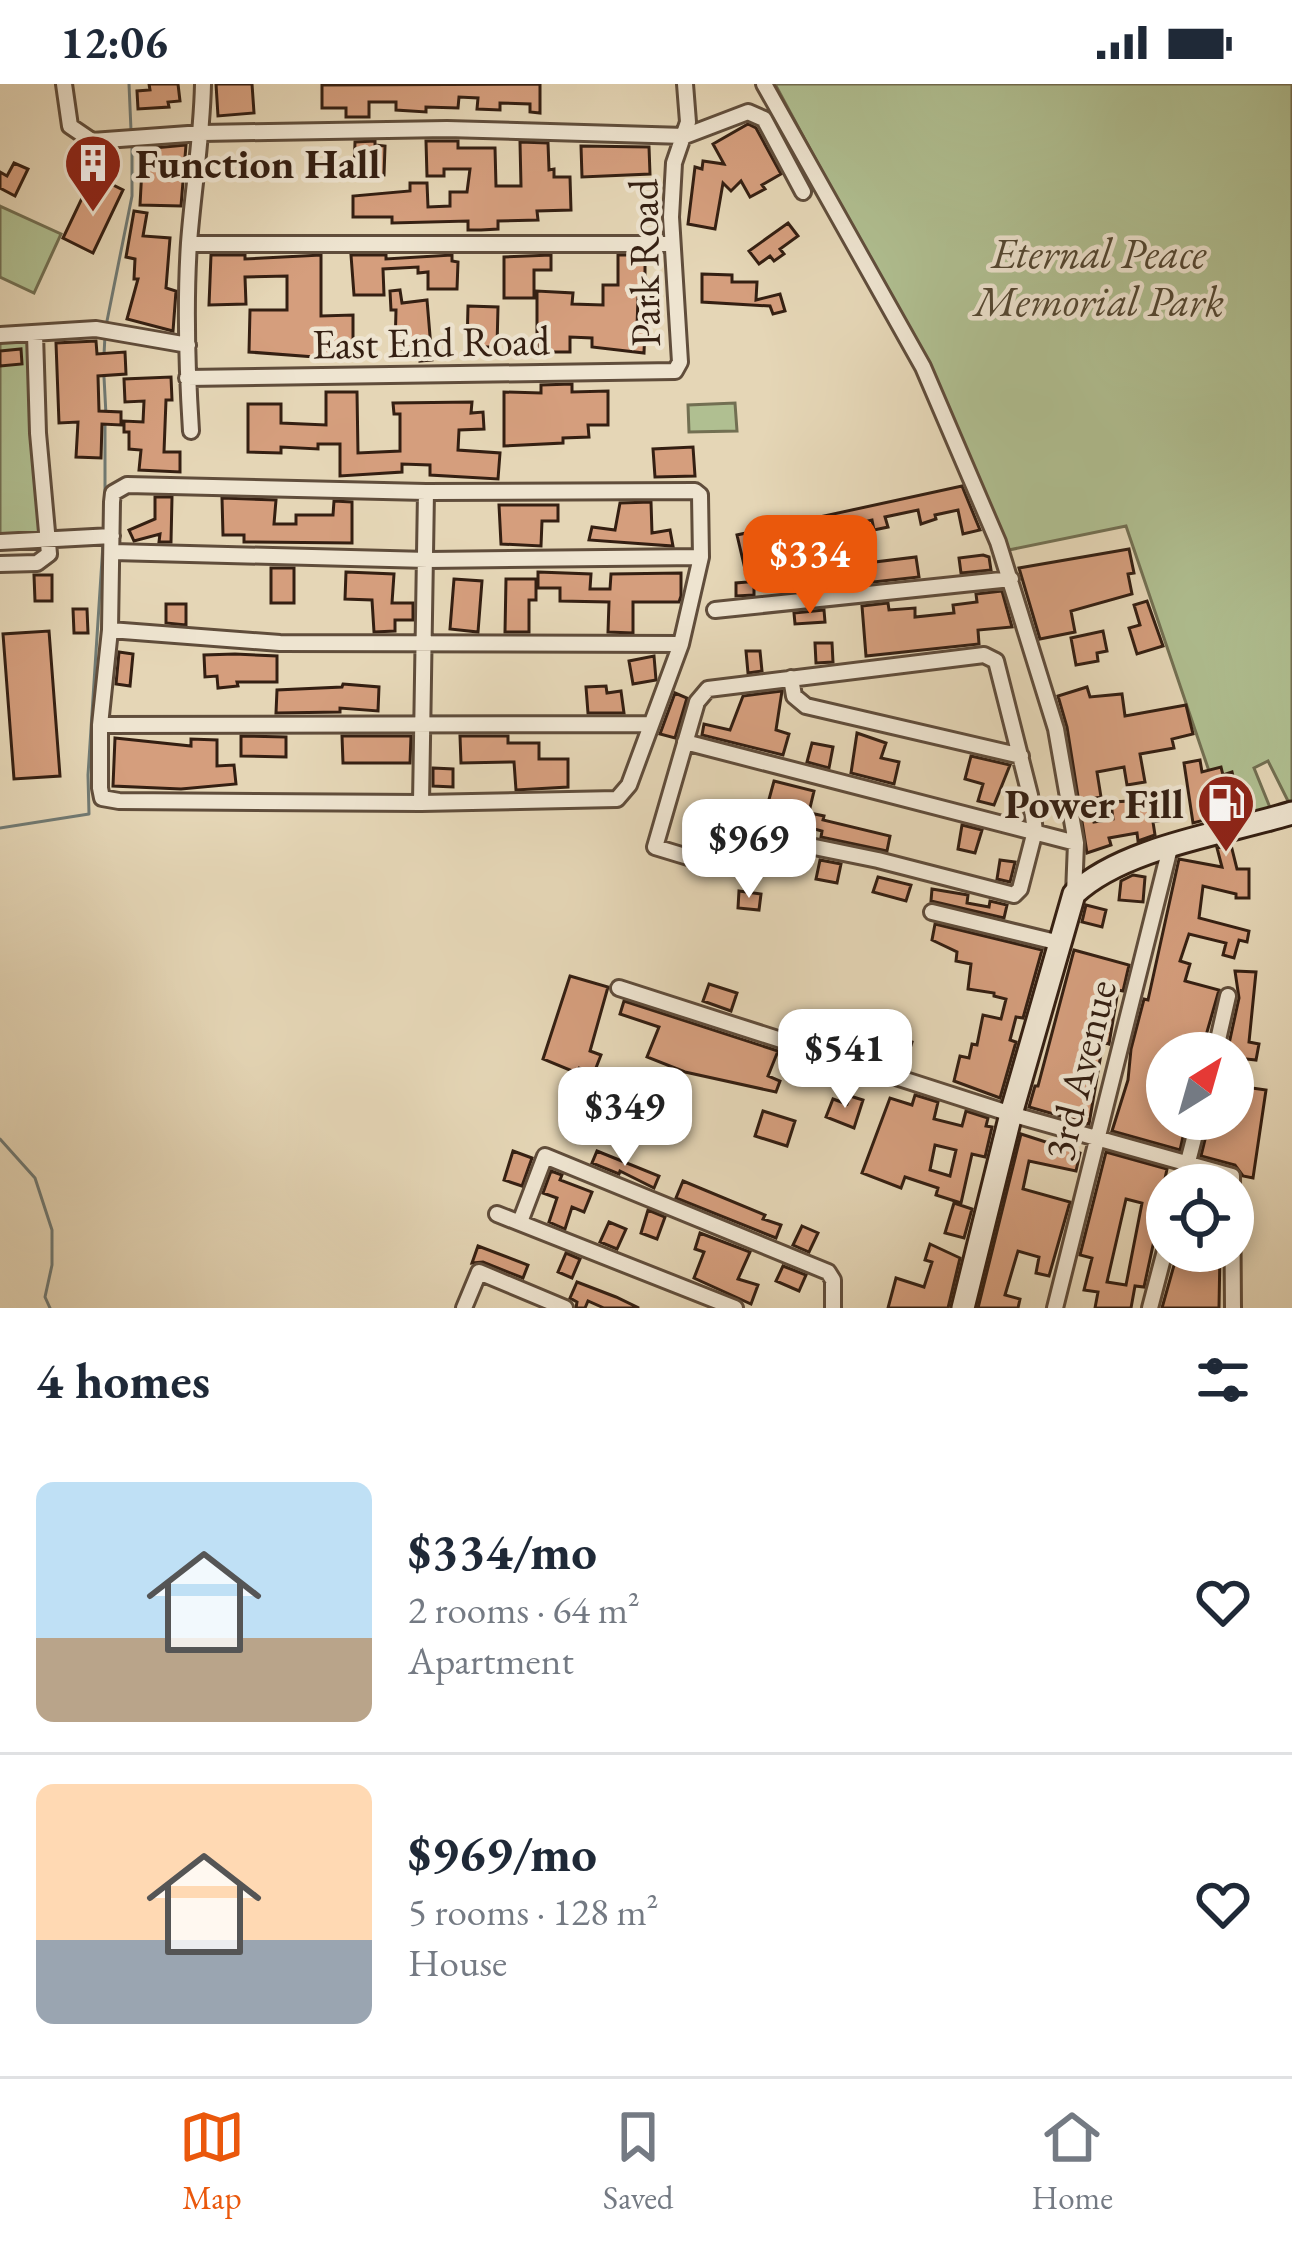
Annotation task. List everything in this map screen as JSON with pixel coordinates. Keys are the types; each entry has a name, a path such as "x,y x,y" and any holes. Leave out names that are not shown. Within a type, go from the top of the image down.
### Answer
{"main road":[{"path":"963,1308 1011,1114 1074,894 1098,874 1292,813"}],"street":[{"path":"64,84 66,118 77,133 92,141 202,133 446,129 685,136 748,112 764,119 803,192"},
{"path":"191,431 189,244 202,133 202,84"},
{"name":"Park Road","path":"675,371 680,362 671,187 689,107 685,84"},
{"path":"764,84 923,367 1011,579 1056,729 1076,843 1074,894"},
{"path":"189,244 673,244"},
{"path":"0,335 96,329 188,345"},
{"path":"0,564 45,559 49,539 38,433 35,334"},
{"name":"East End Road","path":"188,378 675,371"},
{"path":"127,485 426,492 695,491 700,495 701,557 681,644 629,785 616,799 421,803 101,798 100,725 110,630 108,540 113,493 127,485"},
{"path":"421,803 426,492"},
{"path":"0,542 108,540 428,560 701,557"},
{"path":"715,610 1011,579"},
{"path":"110,630 280,643 681,644"},
{"path":"988,655 996,661 1035,831 1020,889 1014,895 751,834 737,834 728,864 721,867 655,847 697,702 708,689 791,677 988,655"},
{"path":"791,677 794,696 806,706 1021,756"},
{"path":"100,725 648,724"},
{"path":"686,742 1076,843"},
{"name":"3rd Avenue","path":"1055,1308 1170,848"},
{"path":"932,912 1060,943"},
{"path":"619,988 1011,1114 1232,1176 1233,1308"},
{"path":"1219,1032 1228,996"},
{"path":"1189,1162 1194,1140"},
{"path":"520,1222 545,1156 828,1272 833,1308"},
{"path":"497,1214 735,1308"},
{"path":"464,1308 476,1274 482,1272 565,1308"},
{"path":"1150,1308 1160,1272"}],"green space":[{"name":"Eternal Peace Memorial Park","path":"775,84 1292,84 1292,801 1268,761 1254,768 1271,810 1209,826 1202,788 1210,774 1126,526 1004,551 948,405"},
{"path":"0,206 61,234 34,293 0,277"},
{"path":"35,334 49,539 0,542 0,335"},
{"path":"735,403 737,431 689,432 688,405"}],"building":[{"path":"149,84 178,84 180,101 168,102 169,107 138,109 137,91 150,90"},
{"path":"216,84 252,84 254,113 218,116"},
{"path":"540,84 540,113 530,112 530,104 500,103 500,110 477,109 478,98 459,97 458,108 426,107 426,112 396,110 396,102 369,102 369,117 346,117 346,108 322,108 322,85"},
{"path":"748,124 756,128 781,174 750,197 741,181 731,191 723,183 715,229 688,224 695,167 702,169 703,161 724,164 713,144"},
{"path":"375,141 385,146 384,175 354,174 355,142"},
{"path":"426,141 458,141 458,148 495,148 496,186 521,186 520,142 548,143 549,170 554,169 554,177 570,177 571,210 537,211 538,220 498,221 498,229 481,230 468,230 468,221 392,223 392,217 353,217 353,196 410,191 410,183 427,183 428,207 450,206 450,192 467,192 470,169 444,169 444,176 427,176"},
{"path":"186,145 181,206 140,205 143,149"},
{"path":"581,146 649,147 650,174 582,177"},
{"path":"14,163 28,169 15,196 0,188 0,172 7,176"},
{"name":"Function Hall","path":"93,175 123,190 93,253 63,238"},
{"path":"134,211 147,213 143,236 170,238 166,288 176,291 173,331 127,319 138,279 134,279 135,259 126,257"},
{"path":"788,223 798,236 780,249 784,254 759,264 749,251"},
{"path":"211,255 245,255 245,259 321,255 321,316 353,315 353,354 315,357 249,352 250,310 287,310 287,276 245,277 246,304 209,305"},
{"path":"351,255 386,255 386,259 452,255 452,261 458,262 457,289 428,289 428,272 418,273 418,267 383,269 384,295 354,295"},
{"path":"551,255 551,270 534,270 534,298 504,298 504,257"},
{"path":"618,255 645,255 645,281 660,281 660,296 638,298 637,327 645,327 644,353 592,347 592,338 570,337 570,352 537,352 537,291 573,293 572,304 603,305 603,285 618,285"},
{"path":"702,274 757,282 756,300 780,294 785,311 773,314 770,306 702,302"},
{"path":"400,290 402,303 427,300 432,360 420,361 420,350 395,349 396,310 391,310 390,291"},
{"path":"468,306 498,307 497,347 467,347"},
{"path":"96,341 97,354 125,352 126,374 98,376 99,411 121,412 121,425 102,424 101,458 76,457 78,422 59,423 56,343"},
{"path":"21,349 22,364 0,366 0,351"},
{"path":"171,377 164,452 180,452 180,472 139,470 141,450 129,449 124,421 143,422 144,401 125,402 124,379"},
{"path":"572,384 572,392 608,391 608,425 588,425 589,437 563,438 563,443 504,446 504,392 541,393 541,385"},
{"path":"326,392 357,392 358,453 400,451 400,414 394,414 393,403 472,402 471,413 483,412 484,429 459,430 458,450 500,453 498,479 430,475 430,465 402,464 402,472 340,476 340,444 318,444 318,449 281,447 281,453 248,452 248,404 281,404 281,423 326,425"},
{"path":"693,447 695,476 655,477 653,449"},
{"path":"962,486 980,530 963,534 958,510 921,524 918,510 885,517 888,527 874,530 872,520 846,526 850,544 766,563 768,575 916,557 919,577 791,591 790,582 754,586 754,595 736,596 736,583 748,582 737,535"},
{"path":"155,497 172,497 171,542 159,542 160,534 134,541 129,530 155,519"},
{"path":"222,498 276,500 274,524 296,524 296,515 333,515 334,501 352,502 352,543 244,542 244,535 223,535"},
{"path":"651,502 652,533 670,530 673,546 589,540 592,527 615,530 620,503"},
{"path":"499,505 558,505 558,521 542,521 541,546 501,544"},
{"path":"1129,549 1132,594 1071,611 1075,632 1040,639 1019,568"},
{"path":"989,557 991,570 961,573 959,558"},
{"path":"271,568 294,568 294,603 271,603"},
{"path":"346,572 394,574 392,603 413,603 413,620 395,620 395,631 374,632 372,600 345,599"},
{"path":"538,572 591,574 590,589 610,589 611,574 681,573 681,596 679,602 633,602 633,633 608,632 609,602 560,601 560,588 538,588"},
{"path":"34,575 52,575 52,601 35,601"},
{"path":"454,579 482,581 478,632 450,629"},
{"path":"506,579 536,579 536,600 529,600 529,632 505,632"},
{"path":"1002,591 1012,627 978,630 979,644 866,656 862,606 888,603 889,610 915,608 915,617 954,613 953,605 977,602 976,594"},
{"path":"1147,601 1163,646 1137,654 1129,628 1140,625 1134,605"},
{"path":"166,604 186,604 186,625 166,623"},
{"path":"73,609 87,609 88,633 74,633"},
{"path":"824,610 825,622 795,624 794,613"},
{"path":"49,631 60,776 14,779 3,634"},
{"path":"1103,631 1107,651 1097,653 1098,661 1076,665 1071,638"},
{"path":"815,643 832,643 833,662 816,663"},
{"path":"746,651 760,651 762,671 748,673"},
{"path":"119,652 133,654 130,686 116,684"},
{"path":"204,655 277,656 277,682 237,682 238,686 218,688 217,676 205,677"},
{"path":"654,656 656,680 633,684 629,661"},
{"path":"343,684 379,687 378,711 340,708 340,712 276,713 277,690"},
{"path":"606,686 607,693 621,691 624,713 588,713 586,687"},
{"path":"1087,687 1090,697 1122,694 1125,716 1186,705 1193,734 1172,739 1174,748 1140,754 1145,782 1127,785 1124,767 1097,772 1101,797 1090,799 1094,822 1113,819 1111,802 1151,800 1151,795 1168,792 1173,818 1153,822 1155,835 1138,841 1137,833 1109,838 1111,845 1087,853 1058,696"},
{"path":"782,691 776,730 789,734 783,755 702,735 704,724 730,730 743,696"},
{"path":"675,693 687,698 675,738 660,734"},
{"path":"857,733 886,743 881,758 899,762 894,784 851,773"},
{"path":"241,736 286,737 286,757 241,756"},
{"path":"342,736 411,736 410,763 343,763"},
{"path":"460,736 508,736 508,743 539,743 539,759 568,759 568,787 516,790 514,762 461,763"},
{"path":"115,738 191,746 191,739 217,740 217,766 234,765 236,784 181,789 113,786"},
{"path":"812,743 833,747 829,768 807,762"},
{"path":"971,756 1010,765 994,805 978,801 983,784 965,779"},
{"path":"1200,760 1202,772 1221,767 1223,775 1232,772 1237,793 1247,790 1252,808 1193,823 1184,763"},
{"path":"433,768 453,769 453,787 433,786"},
{"path":"774,781 814,791 809,812 785,807 780,828 762,825"},
{"path":"810,813 890,836 887,851 821,837 822,831 807,827"},
{"path":"962,825 982,830 975,853 958,849"},
{"path":"1231,845 1237,869 1249,869 1249,898 1203,886 1199,918 1249,931 1247,942 1239,940 1234,958 1223,955 1226,943 1189,934 1180,961 1190,964 1185,981 1219,990 1207,1032 1146,1032 1146,1140 1182,1140 1180,1150 1112,1131 1144,999 1148,1000 1179,859 1222,867 1217,848"},
{"path":"820,860 841,864 837,883 816,879"},
{"path":"1000,860 1015,862 1010,882 997,879"},
{"path":"1133,875 1145,877 1143,902 1119,900 1121,881"},
{"path":"878,877 911,885 906,901 873,892"},
{"path":"932,889 968,895 967,903 1007,905 1004,918 931,901"},
{"path":"739,891 761,894 759,910 738,908"},
{"path":"1086,905 1106,910 1102,927 1082,922"},
{"path":"935,924 1042,950 1023,1018 1016,1017 1010,1040 1016,1042 1000,1098 954,1081 960,1056 969,1058 972,1044 977,1045 983,1015 1001,1019 1006,999 968,989 971,964 956,961 957,952 932,940"},
{"path":"1074,950 1129,965 1123,991 1118,990 1109,1044 1103,1042 1089,1124 1029,1107"},
{"path":"1235,971 1256,972 1250,1032 1232,1032 1239,998"},
{"path":"570,976 608,987 590,1051 601,1055 594,1073 579,1068 577,1073 543,1059"},
{"path":"709,984 737,993 731,1011 703,1001"},
{"path":"624,1001 778,1051 768,1076 780,1081 776,1092 685,1072 647,1057 659,1027 620,1014"},
{"path":"861,1027 912,1042 907,1059 855,1046"},
{"path":"1254,1088 1266,1090 1254,1171 1254,1164 1201,1156 1205,1140 1254,1140"},
{"path":"915,1095 938,1102 934,1119 962,1126 966,1111 988,1118 986,1126 992,1127 985,1157 972,1154 961,1203 936,1195 938,1188 905,1177 901,1188 862,1173 890,1098 912,1105","holes":["935,1145 956,1150 950,1176 930,1170"]},
{"path":"850,1096 863,1100 854,1128 826,1117 833,1099 847,1104"},
{"path":"763,1111 795,1121 787,1146 755,1136"},
{"path":"1021,1134 1080,1153 1076,1171 1029,1161 1023,1189 1070,1202 1049,1276 1036,1273 1039,1257 1018,1251 1005,1295 1020,1299 1018,1308 978,1308"},
{"path":"513,1151 532,1158 522,1186 504,1180"},
{"path":"597,1151 659,1176 654,1188 592,1163"},
{"path":"1106,1152 1149,1164 1147,1272 1144,1287 1135,1286 1131,1308 1095,1308 1098,1292 1084,1290 1092,1258 1080,1255","holes":["1126,1199 1142,1203 1126,1285 1107,1282"]},
{"path":"551,1171 562,1175 560,1180 592,1192 584,1212 572,1207 565,1229 549,1222 557,1198 543,1193"},
{"path":"683,1181 765,1215 763,1219 781,1225 776,1238 676,1198"},
{"path":"954,1203 972,1209 964,1238 945,1233"},
{"path":"648,1210 665,1217 657,1239 641,1233"},
{"path":"609,1222 626,1229 617,1249 600,1242"},
{"path":"802,1226 818,1233 809,1252 793,1245"},
{"path":"700,1233 750,1252 738,1279 758,1285 751,1304 694,1278 704,1252 695,1249"},
{"path":"930,1244 960,1258 948,1308 888,1308 896,1278 924,1287 932,1262 925,1260"},
{"path":"478,1246 528,1265 523,1278 483,1262 472,1263"},
{"path":"566,1253 580,1259 572,1278 558,1272"},
{"path":"783,1266 806,1275 799,1291 776,1281"},
{"path":"1172,1272 1220,1272 1219,1308 1162,1308"},
{"path":"577,1282 639,1308 604,1308 588,1301 585,1308 576,1308 577,1302 570,1298"}],"waterway":[{"path":"129,84 131,130"},
{"path":"106,326 132,196 132,146"},
{"path":"104,355 105,335"},
{"path":"104,377 106,415"},
{"path":"105,425 105,505"},
{"path":"0,828 89,814 103,544"},
{"path":"0,1139 35,1178 52,1230 52,1265 45,1297 50,1308"}],"place":[{"name":"Function Hall","path":"93,214"},
{"name":"Power Fill","path":"1226,854"}]}
